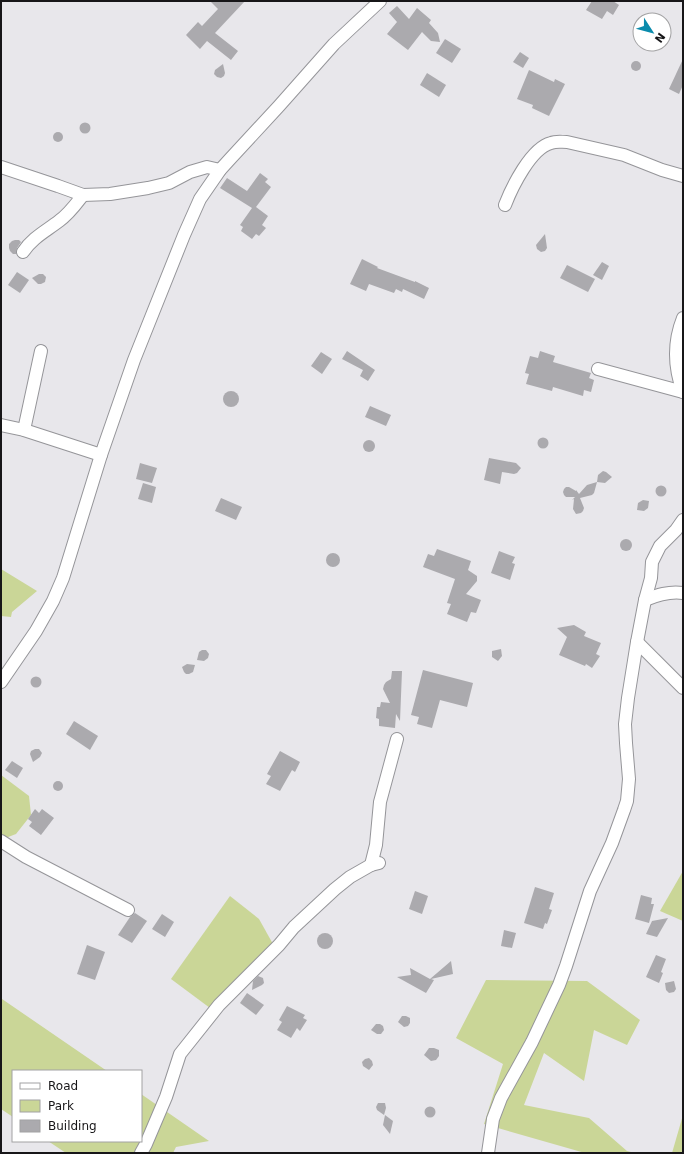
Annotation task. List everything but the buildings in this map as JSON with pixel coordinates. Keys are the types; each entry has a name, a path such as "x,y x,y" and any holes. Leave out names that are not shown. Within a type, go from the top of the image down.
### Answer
{"street":[{"path":"1,682 39,626 64,578 101,455 134,360 186,229 200,199 220,170 269,118 334,44 380,1"},
{"path":"505,205 516,181 531,159 542,147 557,141 624,155 662,170 683,176"},
{"path":"1,167 83,195 110,194 148,188 169,183 190,172 207,167 220,170"},
{"path":"23,252 35,239 60,221 83,195"},
{"path":"683,318 676,346 678,378 683,392"},
{"path":"24,430 41,351"},
{"path":"598,369 683,392"},
{"path":"1,425 24,430 101,455"},
{"path":"488,1153 493,1119 501,1098 532,1042 559,986 590,891 612,843 624,810 627,800 629,779 625,724 630,680 645,600 651,578 652,562 656,551 676,530 683,520"},
{"path":"651,578 670,592"},
{"path":"645,600 670,592 683,593"},
{"path":"637,642 683,688"},
{"path":"141,1153 166,1097 180,1054 219,1004 314,908 350,877 375,864 380,802 397,739"},
{"path":"1,840 26,857 128,910"}],"green space":[{"path":"1,569 37,591 12,612 11,617 1,616"},
{"path":"1,775 29,796 31,815 16,834 3,839 1,838"},
{"path":"683,871 683,921 660,911"},
{"path":"230,896 259,919 273,944 210,1008 171,979"},
{"path":"486,980 587,981 640,1020 627,1045 594,1030 584,1081 544,1053 524,1105 589,1118 627,1151 635,1153 585,1153 484,1124 503,1064 456,1038"},
{"path":"2,999 106,1070 12,1070 12,1116 1,1109"},
{"path":"142,1095 209,1141 176,1147 173,1153 66,1153 50,1142 142,1142"},
{"path":"683,1115 683,1153 672,1153"}]}
